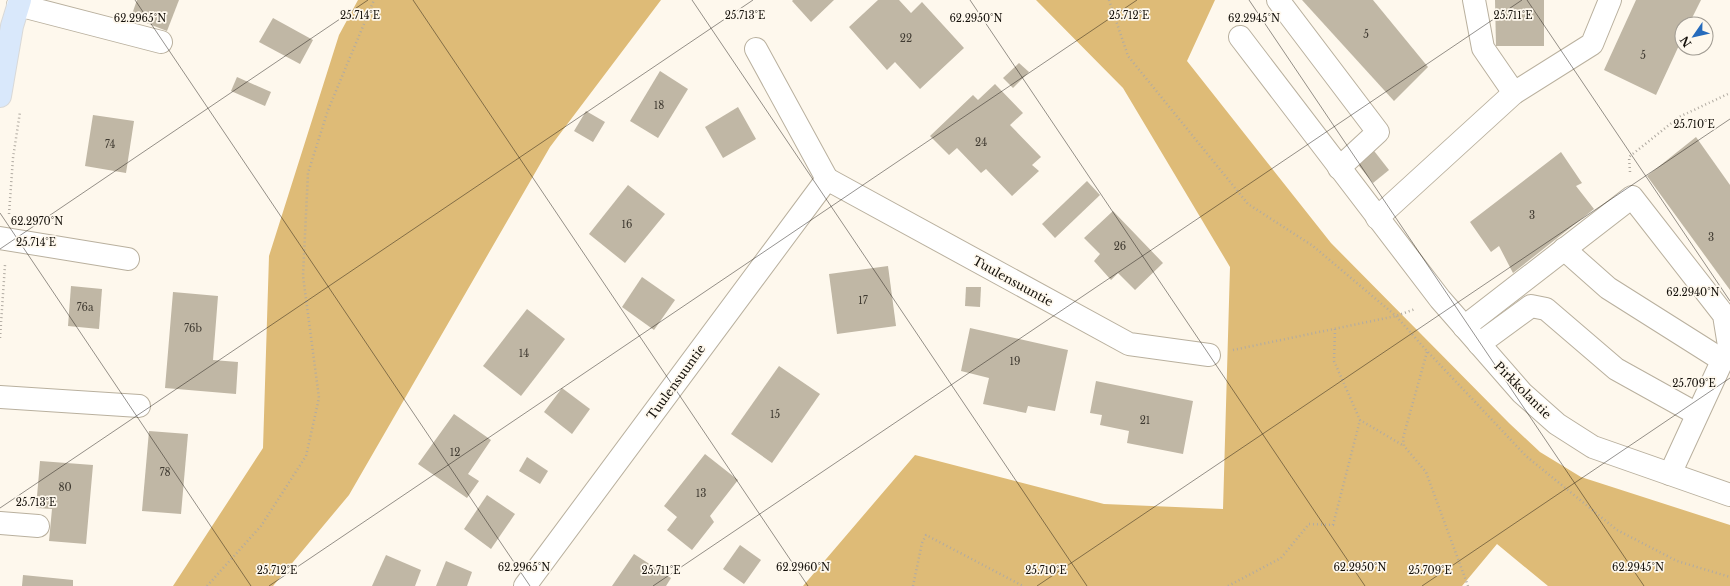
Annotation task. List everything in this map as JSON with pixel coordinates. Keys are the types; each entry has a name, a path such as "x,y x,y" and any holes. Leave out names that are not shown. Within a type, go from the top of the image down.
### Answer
{"main road":[{"path":"0,96 12,26 19,2"}],"street":[{"path":"1278,0 1378,132 1339,168"},
{"path":"1474,0 1483,48 1514,93"},
{"path":"1381,224 1514,93 1592,44 1610,0"},
{"path":"19,2 161,42"},
{"name":"Pirkkolantie","path":"1240,37 1381,224 1440,299 1522,393 1557,424 1593,447 1730,495"},
{"path":"756,49 826,178"},
{"name":"Tuulensuuntie","path":"525,586 826,178 1129,344 1209,354"},
{"path":"1464,327 1632,197 1724,315 1729,346 1670,474"},
{"path":"4,239 128,259"},
{"path":"1564,249 1608,288 1722,360"},
{"path":"1479,344 1531,306 1546,309 1616,369 1697,414"},
{"path":"0,396 139,406"},
{"path":"0,523 38,526"}],"path":[{"path":"207,586 261,526 306,456 319,398 303,276 308,173 328,110 374,0"},
{"path":"1109,0 1128,56 1248,204 1313,246 1396,316 1526,456 1617,530 1676,561 1730,577"},
{"path":"1632,197 1629,158 1679,117 1730,93"},
{"path":"0,338 4,239 20,110"},
{"path":"1209,354 1396,316"},
{"path":"1335,329 1334,360 1360,420 1404,446 1426,472 1468,586"},
{"path":"1404,446 1403,438 1427,351"},
{"path":"1228,586 1281,558 1309,524 1332,525 1360,420"},
{"path":"913,586 922,544 926,535 1023,586"}],"shaded area":[{"path":"358,0 661,0 550,147 349,495 273,586 173,586 263,448 269,256 339,35"},
{"path":"1036,0 1215,0 1187,61 1331,243 1509,423 1540,452 1581,477 1730,525 1730,586 1548,586 1497,544 1462,586 803,586 915,455 1104,504 1223,509 1230,267 1123,88"}],"building":[{"path":"137,0 179,0 167,31 131,17"},
{"path":"834,0 811,22 792,1"},
{"path":"878,0 899,0 911,13 922,2 964,48 920,89 895,62 887,70 849,27"},
{"path":"1302,0 1373,0 1428,67 1394,101"},
{"path":"1495,0 1544,0 1544,46 1496,46"},
{"path":"1636,0 1701,0 1693,16 1674,16 1674,56 1656,95 1604,70"},
{"path":"273,18 313,40 300,64 259,42"},
{"path":"1019,63 1029,72 1013,88 1003,78"},
{"path":"660,71 688,89 658,138 630,121"},
{"path":"237,77 271,92 265,106 231,91"},
{"path":"995,84 1023,113 1010,125 1041,157 1032,165 1039,171 1012,196 986,169 981,173 957,148 949,155 930,136 973,95 978,100"},
{"path":"738,107 756,139 723,158 705,127"},
{"path":"586,111 605,122 593,142 574,131"},
{"path":"93,115 134,121 126,173 85,166"},
{"path":"1696,137 1730,185 1730,290 1647,176"},
{"path":"1371,147 1389,170 1373,183 1355,161"},
{"path":"1561,152 1582,183 1576,186 1594,209 1513,273 1499,246 1491,252 1470,222"},
{"path":"1087,181 1100,195 1055,238 1042,224"},
{"path":"628,185 665,214 625,263 589,234"},
{"path":"1113,211 1163,263 1135,290 1118,273 1111,280 1094,261 1100,254 1084,238"},
{"path":"888,266 896,326 837,334 829,274"},
{"path":"642,277 675,300 654,330 622,307"},
{"path":"71,286 102,289 99,329 68,326"},
{"path":"966,287 981,287 980,307 965,306"},
{"path":"173,292 218,296 213,360 238,362 236,394 165,388"},
{"path":"527,309 565,339 521,396 483,366"},
{"path":"970,328 1068,350 1055,411 1028,406 1026,413 983,404 989,378 961,371"},
{"path":"779,366 820,394 772,463 731,434"},
{"path":"1096,381 1193,401 1183,454 1127,443 1129,431 1100,425 1102,415 1090,413"},
{"path":"562,388 590,409 572,434 544,412"},
{"path":"454,414 491,440 468,474 479,481 467,498 418,464"},
{"path":"149,431 188,434 181,514 142,511"},
{"path":"705,454 738,480 710,516 714,522 692,550 667,530 677,517 664,506"},
{"path":"527,457 548,471 540,484 519,471"},
{"path":"40,461 93,465 86,544 49,541 52,509 36,508"},
{"path":"487,495 515,514 491,549 464,529"},
{"path":"740,545 761,560 744,584 723,569"},
{"path":"634,554 671,578 666,586 612,586"},
{"path":"386,555 421,570 415,586 372,586"},
{"path":"446,561 472,572 467,586 436,586"},
{"path":"23,575 73,580 73,586 22,586"}]}
